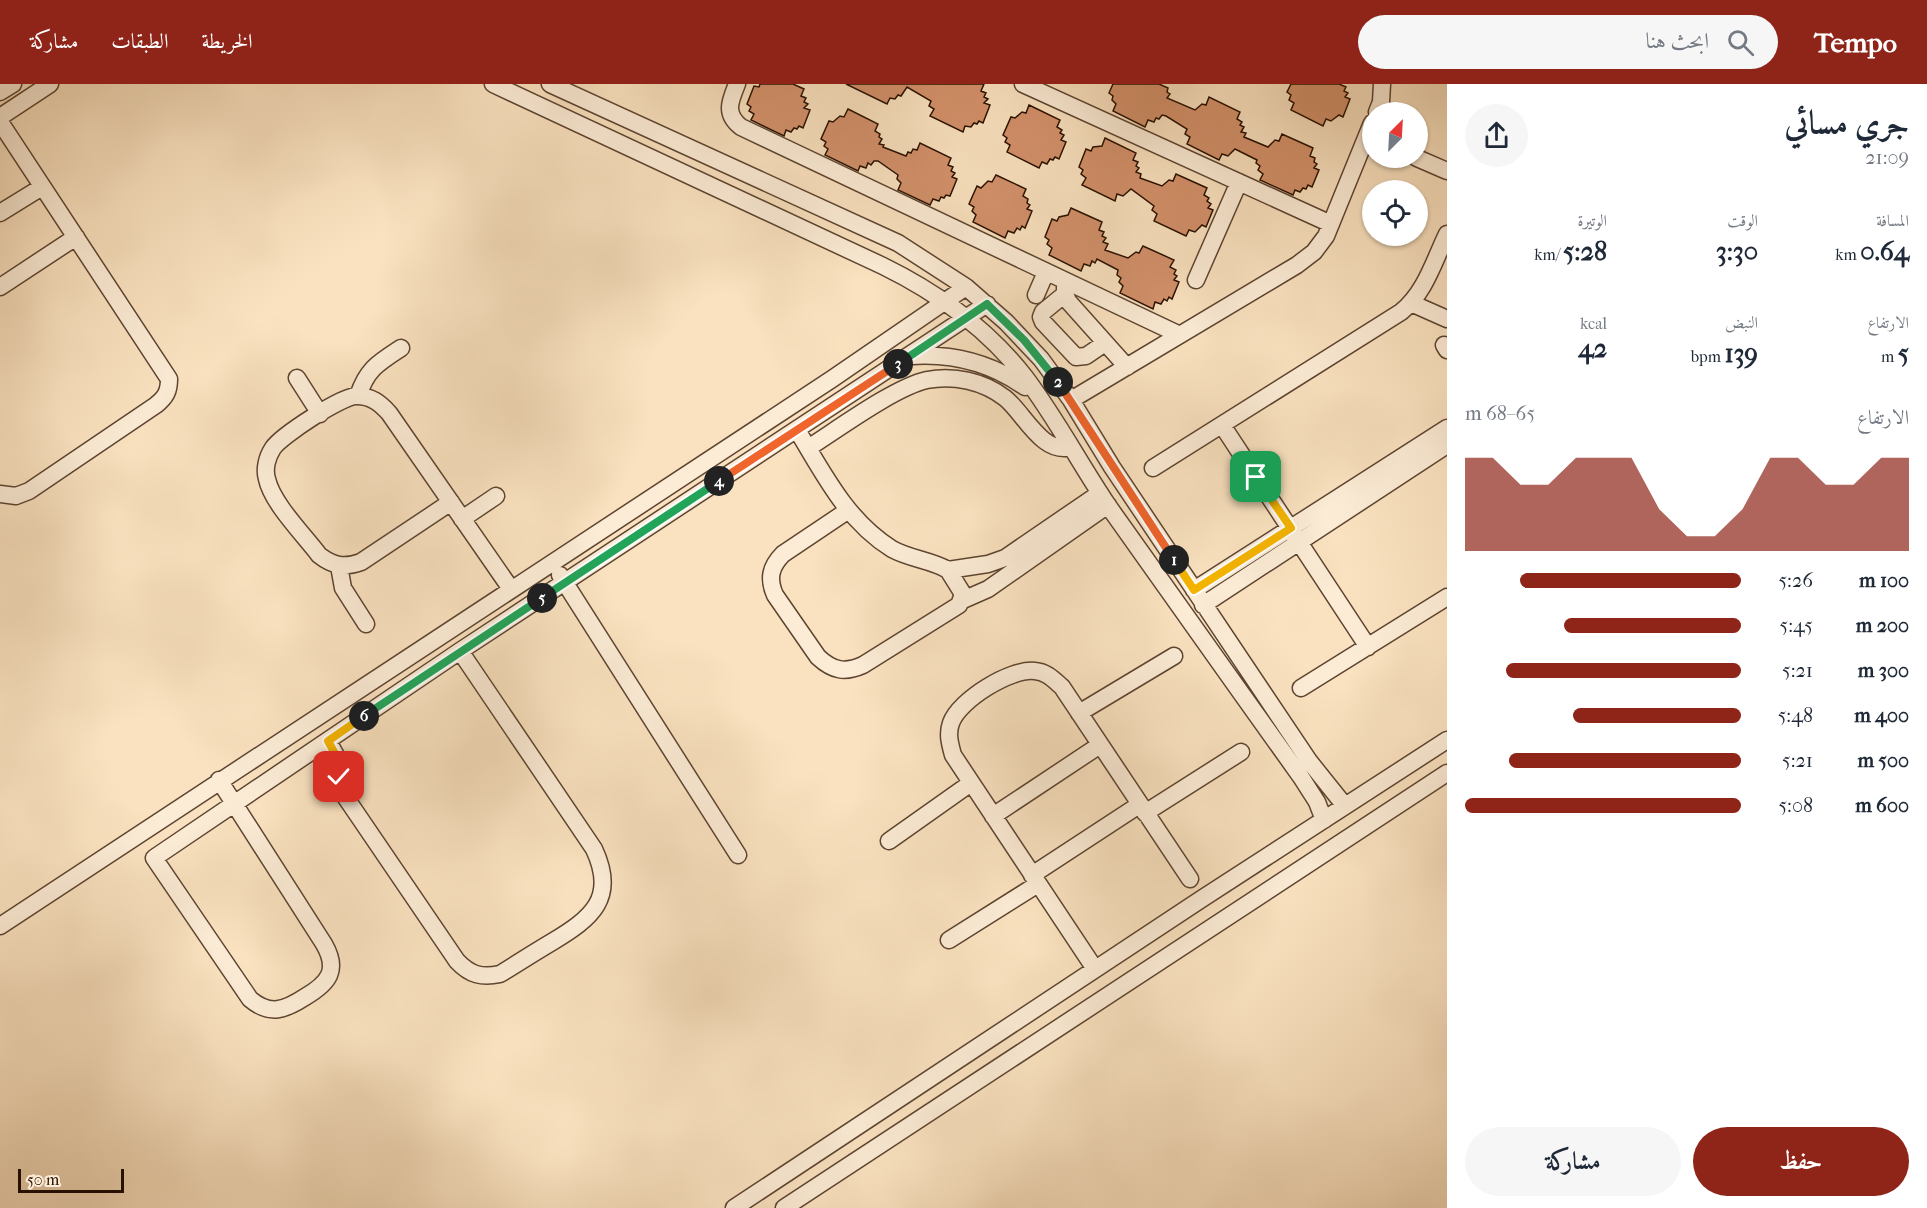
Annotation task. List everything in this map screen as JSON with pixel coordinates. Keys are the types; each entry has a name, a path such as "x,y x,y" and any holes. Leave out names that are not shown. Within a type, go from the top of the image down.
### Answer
{"street":[{"path":"0,92 13,84"},
{"path":"0,117 50,84"},
{"path":"493,84 883,266 945,301 967,318 1007,356 1040,399 1104,499 1301,777 1317,802 1324,820"},
{"path":"737,84 729,105 729,114 733,122 741,128 1046,272 1065,288 1105,342 1127,367"},
{"path":"1023,84 1331,224"},
{"path":"1381,102 1382,84"},
{"path":"555,85 890,239 921,256 987,304 1041,359 1071,400 1203,605 1320,777 1345,806"},
{"path":"0,122 169,379 169,389 164,399 29,492 16,496 0,494"},
{"path":"1071,400 1306,259 1320,245 1331,224 1362,148"},
{"path":"1428,163 1447,171"},
{"path":"1196,280 1239,182"},
{"path":"0,213 42,186"},
{"path":"1153,468 1395,316 1411,303 1423,285 1447,234"},
{"path":"0,287 76,237"},
{"path":"1036,295 1046,272"},
{"path":"0,926 832,379 966,287"},
{"path":"1065,288 1180,335"},
{"path":"1065,288 1043,312 1041,317 1043,322 1076,357 1086,356 1105,342"},
{"path":"1411,303 1447,319"},
{"path":"219,780 235,806 330,955 332,968 328,980 319,989 286,1009 267,1010 250,999 154,858 235,806 460,651 987,304"},
{"path":"358,396 364,380 373,367 400,348"},
{"path":"910,356 946,355 980,363 1012,378 1040,399"},
{"path":"297,378 320,414"},
{"path":"808,448 904,388 926,380 950,378 973,382 995,391 1013,406 1049,444 1060,449 1071,447"},
{"path":"451,502 361,561 351,566 339,566 319,555 273,493 267,478 266,462 272,448 281,439 342,398 358,396 380,404 389,412 511,589"},
{"path":"1222,425 1368,647"},
{"path":"1203,605 1295,535 1447,428"},
{"path":"797,430 847,511 866,530 906,556 948,570 988,564 1005,558 1104,499"},
{"path":"1194,590 1295,535 1447,445"},
{"path":"462,519 496,496"},
{"path":"847,511 783,554 775,562 771,573 771,585 775,595 818,657 827,666 839,670 852,670 863,665 959,605 963,600 988,589 1104,499"},
{"path":"552,562 738,855"},
{"path":"339,566 343,588 366,624"},
{"path":"948,570 963,594 963,600"},
{"path":"1301,688 1447,597"},
{"path":"328,741 339,761 339,782 342,792 465,970 482,976 500,974 579,925 592,914 600,898 603,882 601,865 594,849 460,651"},
{"path":"1079,713 1174,656"},
{"path":"1095,969 953,755 949,740 950,725 957,711 968,700 1022,671 1037,671 1051,677 1062,687 1190,879"},
{"path":"734,1208 1447,740"},
{"path":"993,816 1100,745"},
{"path":"949,940 1142,809 1241,752"},
{"path":"784,1208 1447,773"},
{"path":"889,841 971,783"},
{"path":"969,1053 985,1078"}],"building":[{"path":"760,84 793,84 804,89 801,96 806,98 804,102 808,104 804,108 810,110 803,128 799,126 791,132 786,130 784,136 751,120 754,114 749,111 751,107 747,104 754,86 759,87"},
{"path":"846,84 984,84 981,91 986,93 984,97 988,99 984,103 990,105 983,123 979,121 971,127 965,126 963,132 930,116 934,109 929,106 931,101 907,87 901,96 898,95 895,99 890,98 887,104"},
{"path":"1113,84 1159,84 1168,88 1167,92 1170,94 1167,98 1195,110 1202,104 1206,105 1209,97 1240,112 1237,119 1244,127 1241,132 1246,133 1244,137 1268,147 1275,140 1279,141 1282,134 1313,148 1310,156 1315,158 1314,162 1317,164 1314,168 1319,170 1312,187 1308,185 1300,192 1295,190 1293,195 1260,180 1263,174 1258,170 1260,166 1256,163 1257,160 1235,149 1228,156 1222,154 1219,160 1187,144 1190,137 1185,134 1187,129 1166,116 1156,118 1154,122 1148,120 1145,127 1113,111 1116,104 1109,93"},
{"path":"1291,84 1339,84 1346,87 1344,91 1348,93 1345,97 1350,99 1343,117 1339,115 1331,121 1326,119 1323,126 1291,110 1294,103 1289,100 1291,95 1287,92"},
{"path":"1029,105 1060,120 1057,127 1064,135 1061,140 1066,142 1059,159 1055,157 1053,160 1050,159 1047,164 1042,162 1039,168 1007,152 1010,145 1005,142 1007,138 1003,135 1011,117 1015,118 1022,112 1026,113"},
{"path":"848,109 878,124 875,131 880,134 879,137 882,139 879,144 884,145 883,147 906,156 913,149 917,150 920,143 951,158 948,165 953,167 951,171 955,173 952,177 957,179 950,196 941,197 939,201 933,199 930,205 898,190 901,183 897,179 898,175 878,161 874,161 871,165 868,163 866,168 860,166 858,171 825,155 828,149 824,146 826,142 821,139 829,121 833,122 840,116 844,117"},
{"path":"1105,138 1136,153 1133,160 1138,162 1136,166 1139,168 1136,172 1141,174 1140,178 1162,186 1169,180 1173,181 1176,174 1207,188 1204,195 1209,198 1207,201 1211,204 1208,208 1213,210 1206,227 1202,225 1195,232 1189,230 1186,236 1154,221 1157,214 1152,210 1154,206 1131,189 1123,196 1117,194 1115,201 1082,185 1086,178 1081,174 1083,170 1079,167 1086,149 1091,151 1093,147 1102,146"},
{"path":"996,175 1026,189 1023,196 1028,199 1027,203 1030,205 1027,209 1032,211 1025,228 1022,226 1020,230 1017,228 1014,233 1008,231 1005,238 973,222 976,215 972,211 974,207 969,204 977,186 981,188 988,181 992,182"},
{"path":"1071,208 1102,222 1099,230 1104,232 1102,236 1106,238 1103,242 1108,244 1105,250 1128,258 1136,252 1139,253 1143,246 1174,260 1170,267 1176,270 1174,274 1177,276 1174,280 1179,282 1172,299 1169,297 1167,301 1164,299 1161,304 1155,302 1153,309 1120,293 1123,286 1119,282 1121,278 1117,275 1118,270 1097,259 1095,263 1092,261 1090,266 1084,264 1081,271 1049,255 1052,248 1047,244 1049,240 1045,237 1052,219 1057,221 1059,217 1068,215"}],"route":[{"path":"339,777 339,761 328,741 460,651 987,304 1024,340 1056,379 1194,590 1291,528 1256,477"}]}
